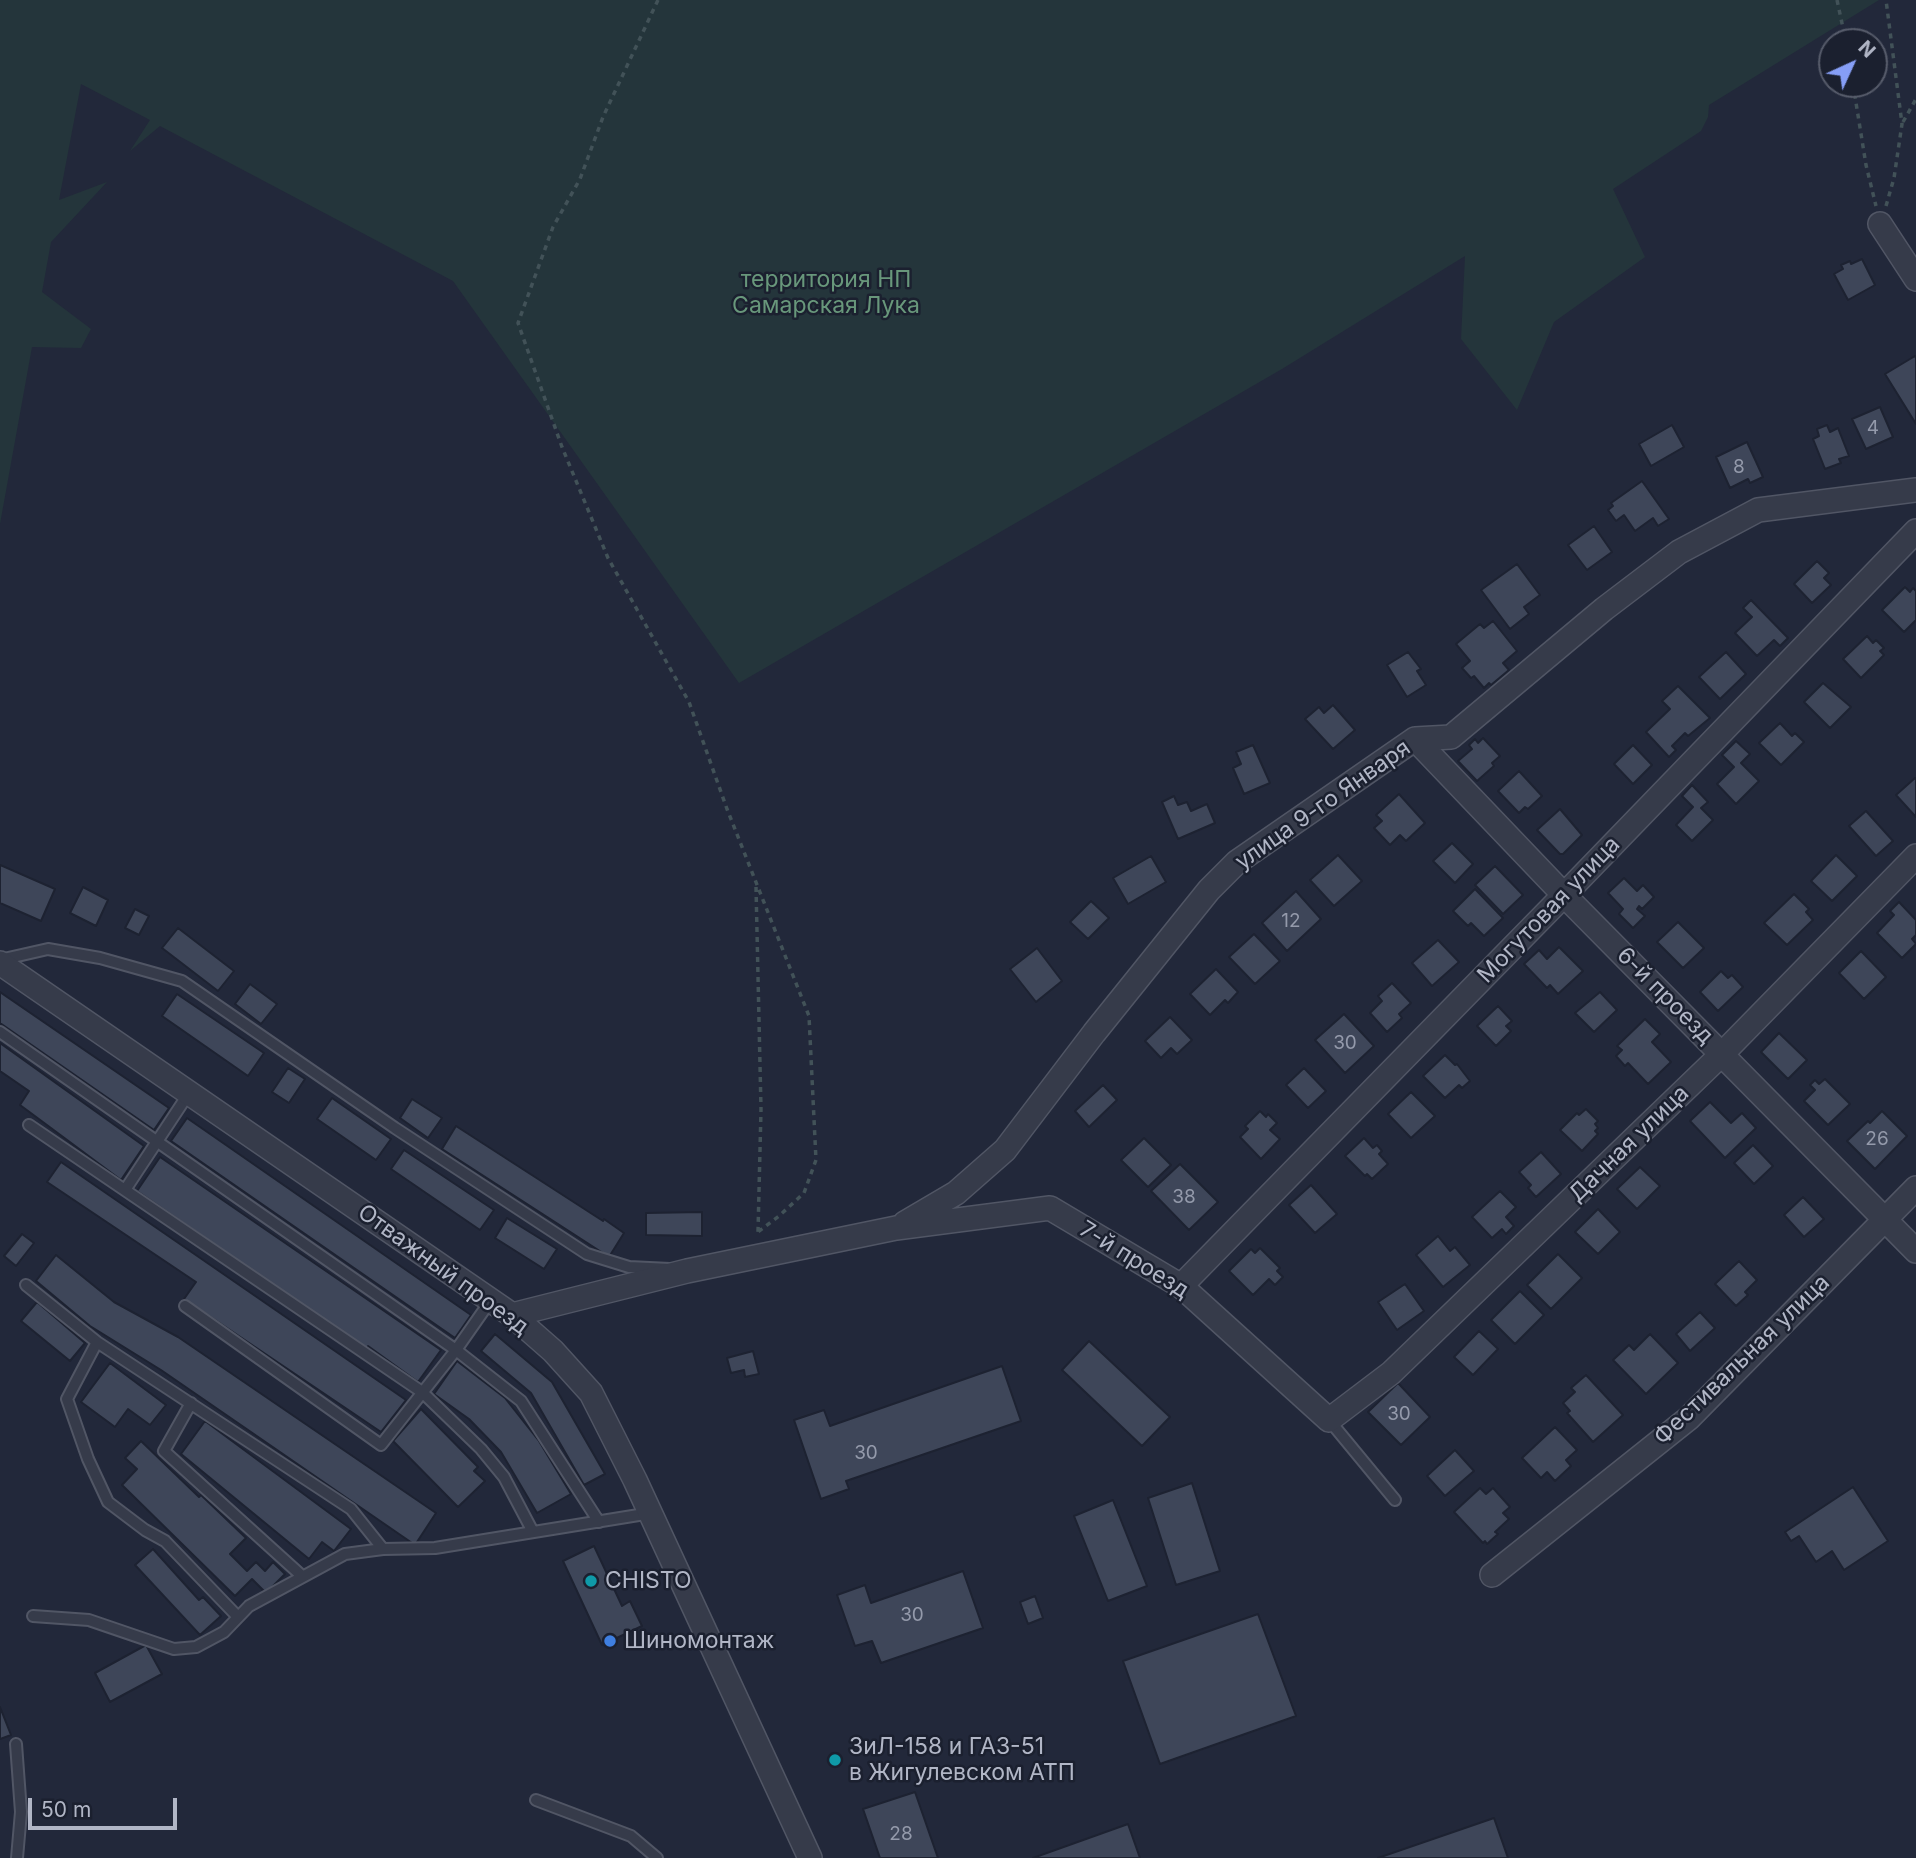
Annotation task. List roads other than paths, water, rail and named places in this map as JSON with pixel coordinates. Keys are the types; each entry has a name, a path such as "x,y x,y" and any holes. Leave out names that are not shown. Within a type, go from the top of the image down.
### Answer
{"street":[{"path":"1880,224 1916,279"},
{"name":"улица 9-го Января","path":"896,1228 956,1192 1005,1150 1094,1033 1209,890 1237,862 1415,740 1451,737 1604,609 1679,552 1758,510 1916,490"},
{"name":"Могутовая улица","path":"1181,1286 1916,531"},
{"name":"6-й проезд","path":"1415,740 1564,895 1916,1251"},
{"name":"Дачная улица","path":"1329,1420 1391,1373 1723,1053 1916,856"},
{"name":"Отважный проезд","path":"0,961 512,1315 553,1351 591,1393 651,1513 810,1858"},
{"name":"Фестивальная улица","path":"1492,1576 1689,1418 1916,1188"},
{"name":"7-й проезд","path":"896,1228 1050,1208 1181,1286 1329,1420"},
{"path":"512,1315 687,1271 896,1228"}],"lane":[{"path":"0,961 48,949 100,958 182,981 395,1128 587,1254 629,1267 655,1266 687,1271"},
{"path":"0,1032 456,1350 521,1402 599,1522"},
{"path":"125,1190 189,1093"},
{"path":"29,1125 422,1392 481,1449 504,1476 533,1532"},
{"path":"26,1285 97,1342 351,1509 383,1549"},
{"path":"185,1306 381,1445 456,1350 491,1300"},
{"path":"97,1342 67,1399 88,1459 108,1502 145,1530 165,1541 238,1617"},
{"path":"191,1403 164,1451 302,1576"},
{"path":"1329,1420 1395,1500"},
{"path":"33,1616 89,1620 174,1649 196,1647 225,1632 249,1606 345,1554 383,1549 435,1548 651,1513"},
{"path":"16,1744 21,1812 17,1858"},
{"path":"536,1800 631,1836 657,1858"}],"place":[{"name":"CHISTO","path":"591,1581"},
{"name":"Шиномонтаж","path":"610,1641"},
{"name":"ЗиЛ-158 и ГАЗ-51 в Жигулевском АТП","path":"835,1760"}],"park label":[{"name":"территория НП Самарская Лука","path":"826,293"}]}
